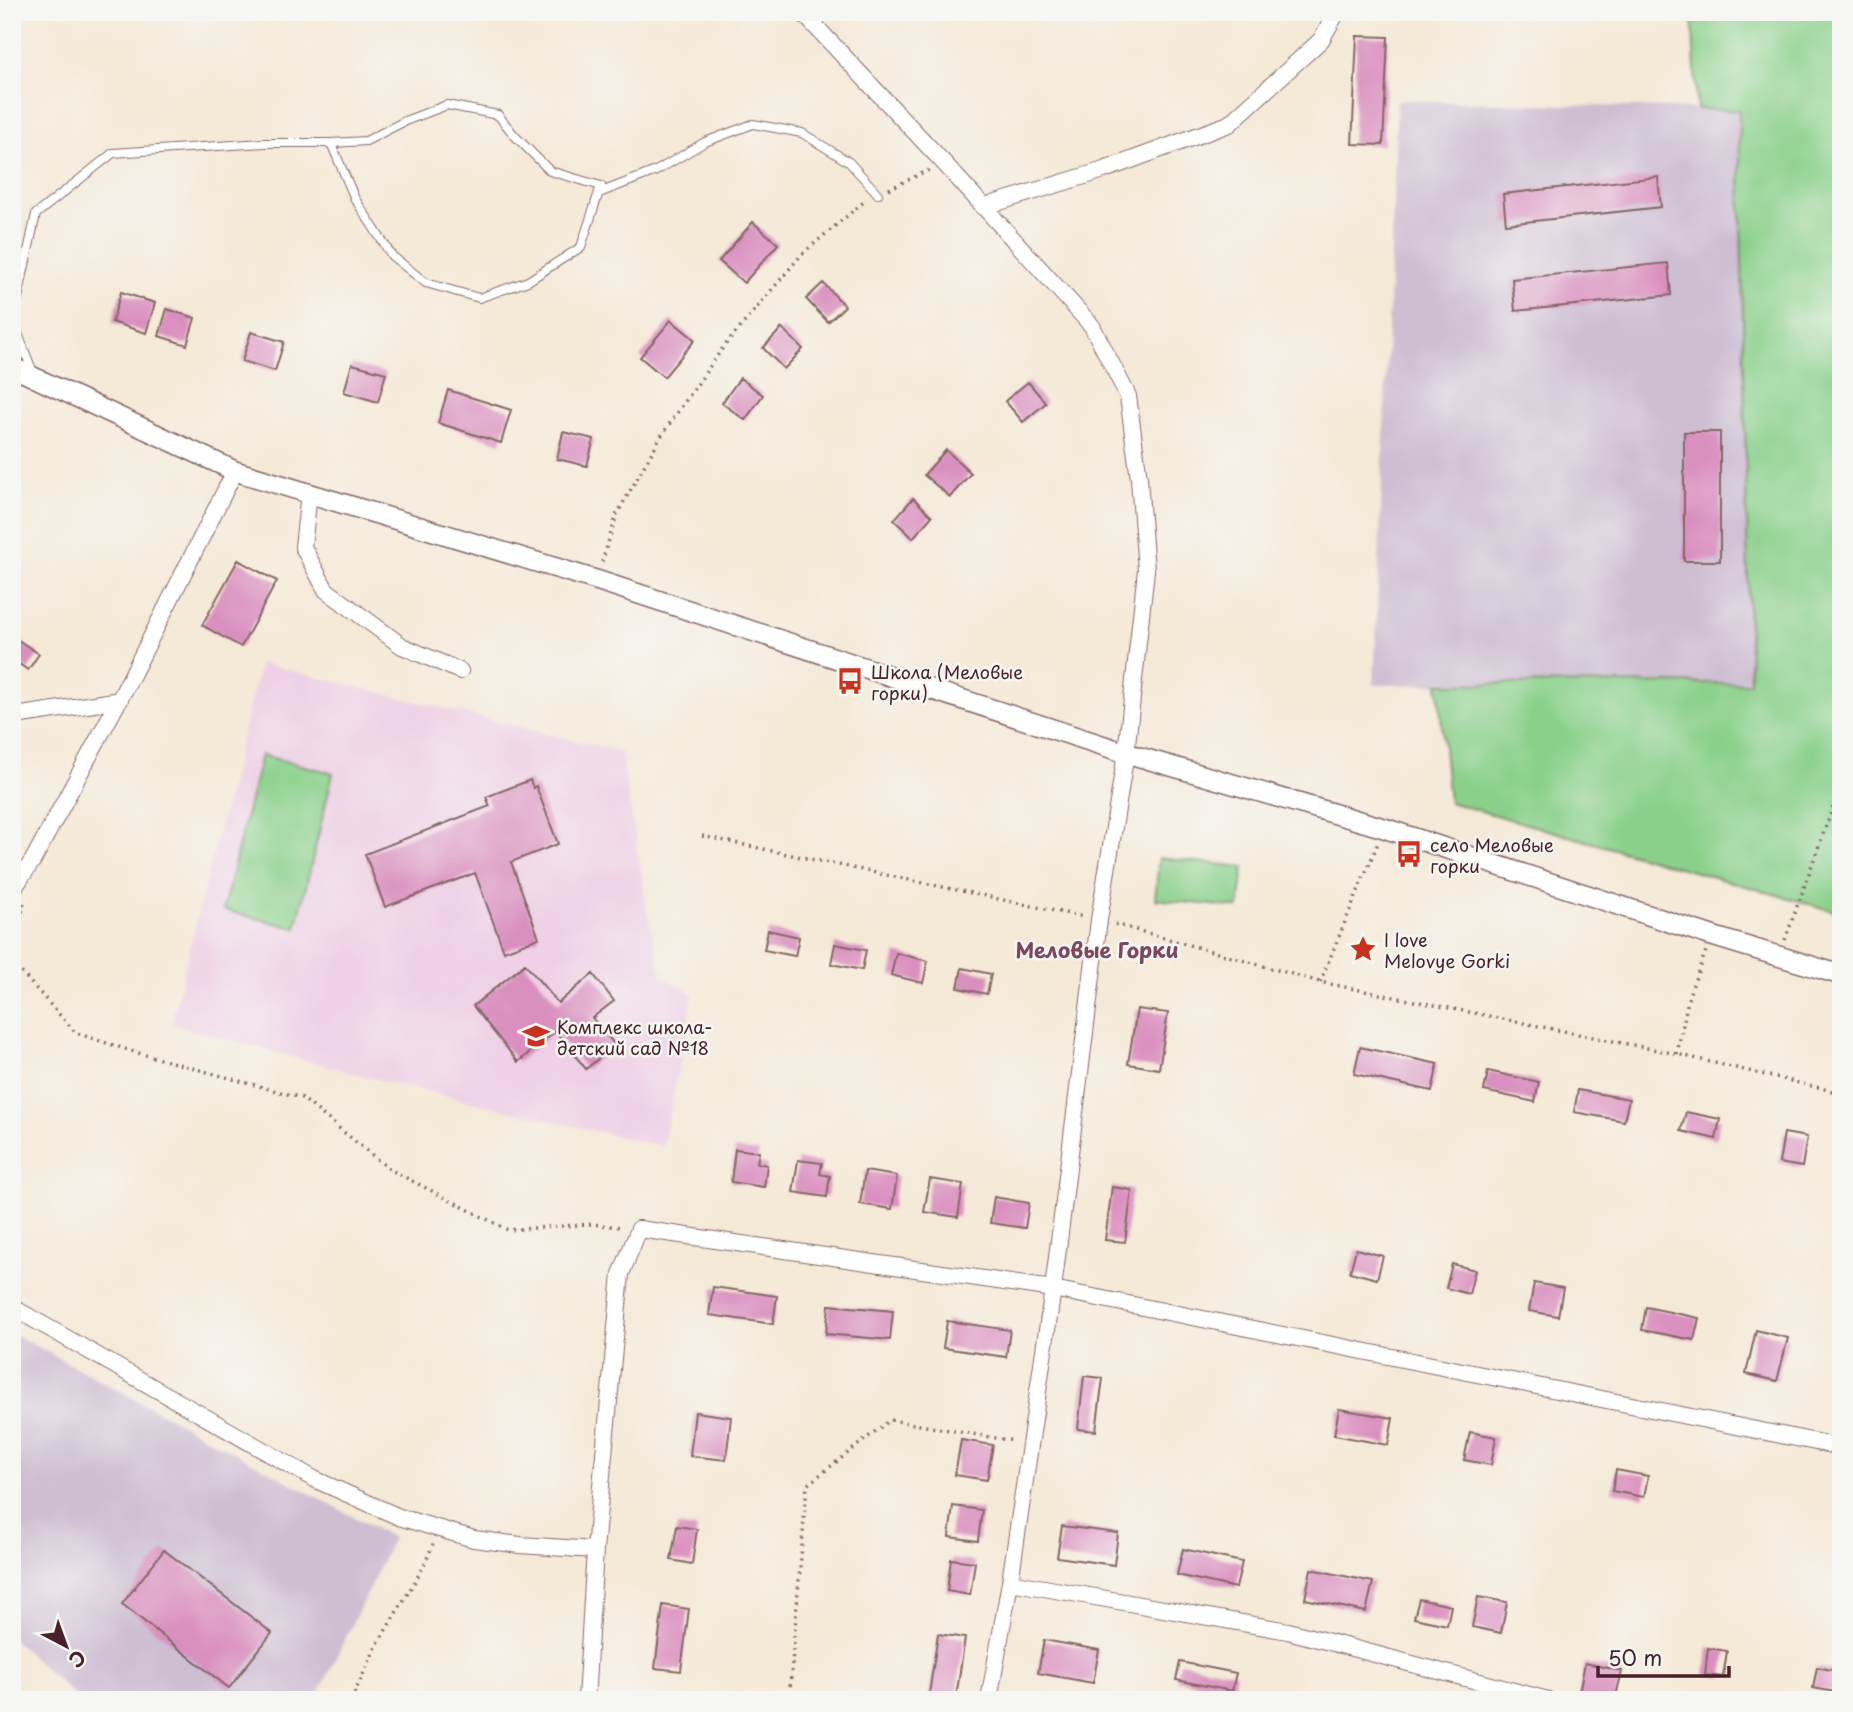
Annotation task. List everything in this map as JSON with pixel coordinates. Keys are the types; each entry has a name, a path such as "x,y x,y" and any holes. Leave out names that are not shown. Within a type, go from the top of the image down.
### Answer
{"street":[{"path":"802,12 1092,326 1128,396 1139,479 1146,570 1126,753 1099,920 1053,1289 1010,1582 989,1700"},
{"path":"983,207 1104,170 1229,124 1321,40 1337,12"},
{"path":"12,366 235,471 596,580 1126,753 1384,828 1712,936 1841,975"},
{"path":"12,891 33,860 120,700 235,471"},
{"path":"309,493 303,547 326,590 402,646 460,671"},
{"path":"12,713 15,716 120,700"},
{"path":"586,1700 595,1550 621,1274 639,1229 1053,1289 1841,1447"},
{"path":"12,1307 314,1479 399,1517 474,1539 595,1550"},
{"path":"1010,1582 1288,1631 1548,1700"}],"lane":[{"path":"35,377 12,321 36,214 113,153 263,143 366,141 405,121 447,105 498,115 550,172 601,186 581,247 528,281 479,298 426,284 392,256 355,199 331,143"},
{"path":"598,193 656,171 705,142 753,124 802,133 849,162 878,194"}],"path":[{"path":"596,580 617,514 661,436 722,349 802,254 869,198 944,163"},
{"path":"1779,956 1835,801 1841,773"},
{"path":"1320,982 1384,828"},
{"path":"702,836 1099,920 1320,982 1677,1054 1841,1093"},
{"path":"1677,1054 1689,995 1712,936"},
{"path":"12,962 76,1033 302,1098 389,1169 508,1230 589,1224 639,1229"},
{"path":"789,1700 807,1485 890,1420 1030,1443"},
{"path":"351,1700 377,1646 424,1566 438,1530"}],"shaded area":[{"path":"1397,100 1739,110 1750,683 1374,685"},
{"path":"260,663 621,752 648,913 662,976 693,994 663,1147 375,1079 171,1024"},
{"path":"12,1333 393,1538 316,1700 80,1700 12,1639"}],"green space":[{"path":"1692,12 1841,12 1841,913 1449,802 1438,684 1750,683 1739,110 1697,109"},
{"path":"261,755 333,773 296,928 223,910"},
{"path":"1159,858 1244,867 1239,908 1155,899"}],"building":[{"path":"1357,36 1388,37 1383,145 1352,144"},
{"path":"1658,177 1661,207 1506,224 1503,194"},
{"path":"753,222 778,244 744,283 719,261"},
{"path":"1668,263 1671,295 1515,311 1512,279"},
{"path":"823,283 845,306 828,322 806,299"},
{"path":"121,292 155,303 146,333 112,322"},
{"path":"167,309 195,318 187,345 159,336"},
{"path":"671,320 695,340 664,377 640,357"},
{"path":"782,328 803,349 784,369 763,348"},
{"path":"251,332 284,342 275,371 242,361"},
{"path":"352,364 386,373 378,402 344,392"},
{"path":"740,378 763,395 745,420 722,403"},
{"path":"1028,382 1046,403 1023,422 1005,401"},
{"path":"448,390 511,410 501,443 438,423"},
{"path":"563,432 594,439 587,466 557,459"},
{"path":"1684,432 1720,432 1720,561 1684,561"},
{"path":"946,450 971,473 950,497 924,475"},
{"path":"913,498 932,516 913,538 894,520"},
{"path":"238,560 277,581 241,647 202,625"},
{"path":"12,636 39,654 28,670 12,659"},
{"path":"530,780 533,788 536,786 558,844 511,862 539,938 504,951 475,873 385,907 365,854 490,806 486,797"},
{"path":"768,930 799,937 795,956 764,950"},
{"path":"835,944 866,950 862,970 831,964"},
{"path":"896,953 928,961 923,983 891,975"},
{"path":"525,964 558,1003 593,974 614,1001 592,1018 615,1045 586,1069 555,1031 518,1062 473,1006"},
{"path":"962,968 991,974 987,994 958,988"},
{"path":"1137,1009 1168,1013 1159,1069 1128,1064"},
{"path":"1360,1047 1438,1064 1432,1091 1354,1074"},
{"path":"1488,1071 1539,1082 1535,1102 1484,1091"},
{"path":"1578,1090 1629,1099 1624,1121 1574,1112"},
{"path":"1686,1112 1720,1119 1716,1139 1681,1131"},
{"path":"1784,1133 1807,1137 1802,1167 1779,1163"},
{"path":"735,1149 759,1152 757,1163 767,1165 764,1187 731,1182"},
{"path":"798,1160 822,1163 820,1174 830,1176 827,1197 793,1192"},
{"path":"865,1171 897,1176 892,1209 860,1204"},
{"path":"930,1179 963,1184 958,1217 924,1212"},
{"path":"1112,1187 1132,1190 1125,1242 1105,1240"},
{"path":"994,1197 1029,1203 1025,1228 990,1223"},
{"path":"1356,1249 1383,1256 1377,1279 1350,1272"},
{"path":"1452,1264 1475,1270 1469,1294 1446,1288"},
{"path":"1534,1283 1563,1288 1558,1316 1529,1311"},
{"path":"713,1287 777,1296 773,1324 709,1315"},
{"path":"829,1305 893,1311 890,1340 826,1334"},
{"path":"1646,1307 1699,1318 1694,1340 1642,1330"},
{"path":"947,1321 1010,1330 1006,1357 943,1348"},
{"path":"1756,1330 1788,1338 1777,1381 1746,1374"},
{"path":"1084,1376 1103,1378 1096,1431 1078,1429"},
{"path":"1339,1409 1393,1418 1388,1445 1334,1435"},
{"path":"695,1412 731,1417 726,1460 690,1456"},
{"path":"1470,1432 1496,1437 1491,1465 1464,1460"},
{"path":"961,1440 993,1445 987,1480 955,1475"},
{"path":"1616,1470 1648,1476 1644,1497 1612,1491"},
{"path":"953,1506 982,1510 978,1541 949,1537"},
{"path":"677,1526 697,1529 692,1564 671,1560"},
{"path":"1062,1526 1118,1533 1114,1565 1057,1557"},
{"path":"1183,1549 1242,1562 1236,1588 1177,1575"},
{"path":"164,1550 272,1633 229,1688 122,1604"},
{"path":"951,1559 975,1562 970,1595 947,1591"},
{"path":"1311,1569 1373,1582 1366,1612 1305,1599"},
{"path":"1478,1597 1507,1602 1501,1633 1472,1627"},
{"path":"1419,1599 1451,1606 1447,1625 1414,1618"},
{"path":"663,1605 689,1609 681,1671 655,1668"},
{"path":"938,1634 965,1638 956,1698 929,1694"},
{"path":"1044,1640 1099,1650 1093,1683 1038,1673"},
{"path":"1708,1648 1727,1651 1723,1677 1705,1675"},
{"path":"1180,1662 1236,1673 1232,1691 1176,1680"},
{"path":"1585,1663 1622,1671 1615,1700 1589,1700 1578,1697"},
{"path":"1817,1667 1841,1672 1841,1693 1813,1688"}],"place":[{"name":"Школа (Меловые горки)","path":"850,681"},
{"name":"село Меловые горки","path":"1409,854"},
{"name":"I love Melovye Gorki","path":"1363,949"},
{"name":"Комплекс школа- детский сад №18","path":"536,1036"}],"district":[{"name":"Меловые Горки","path":"1097,949"}]}
